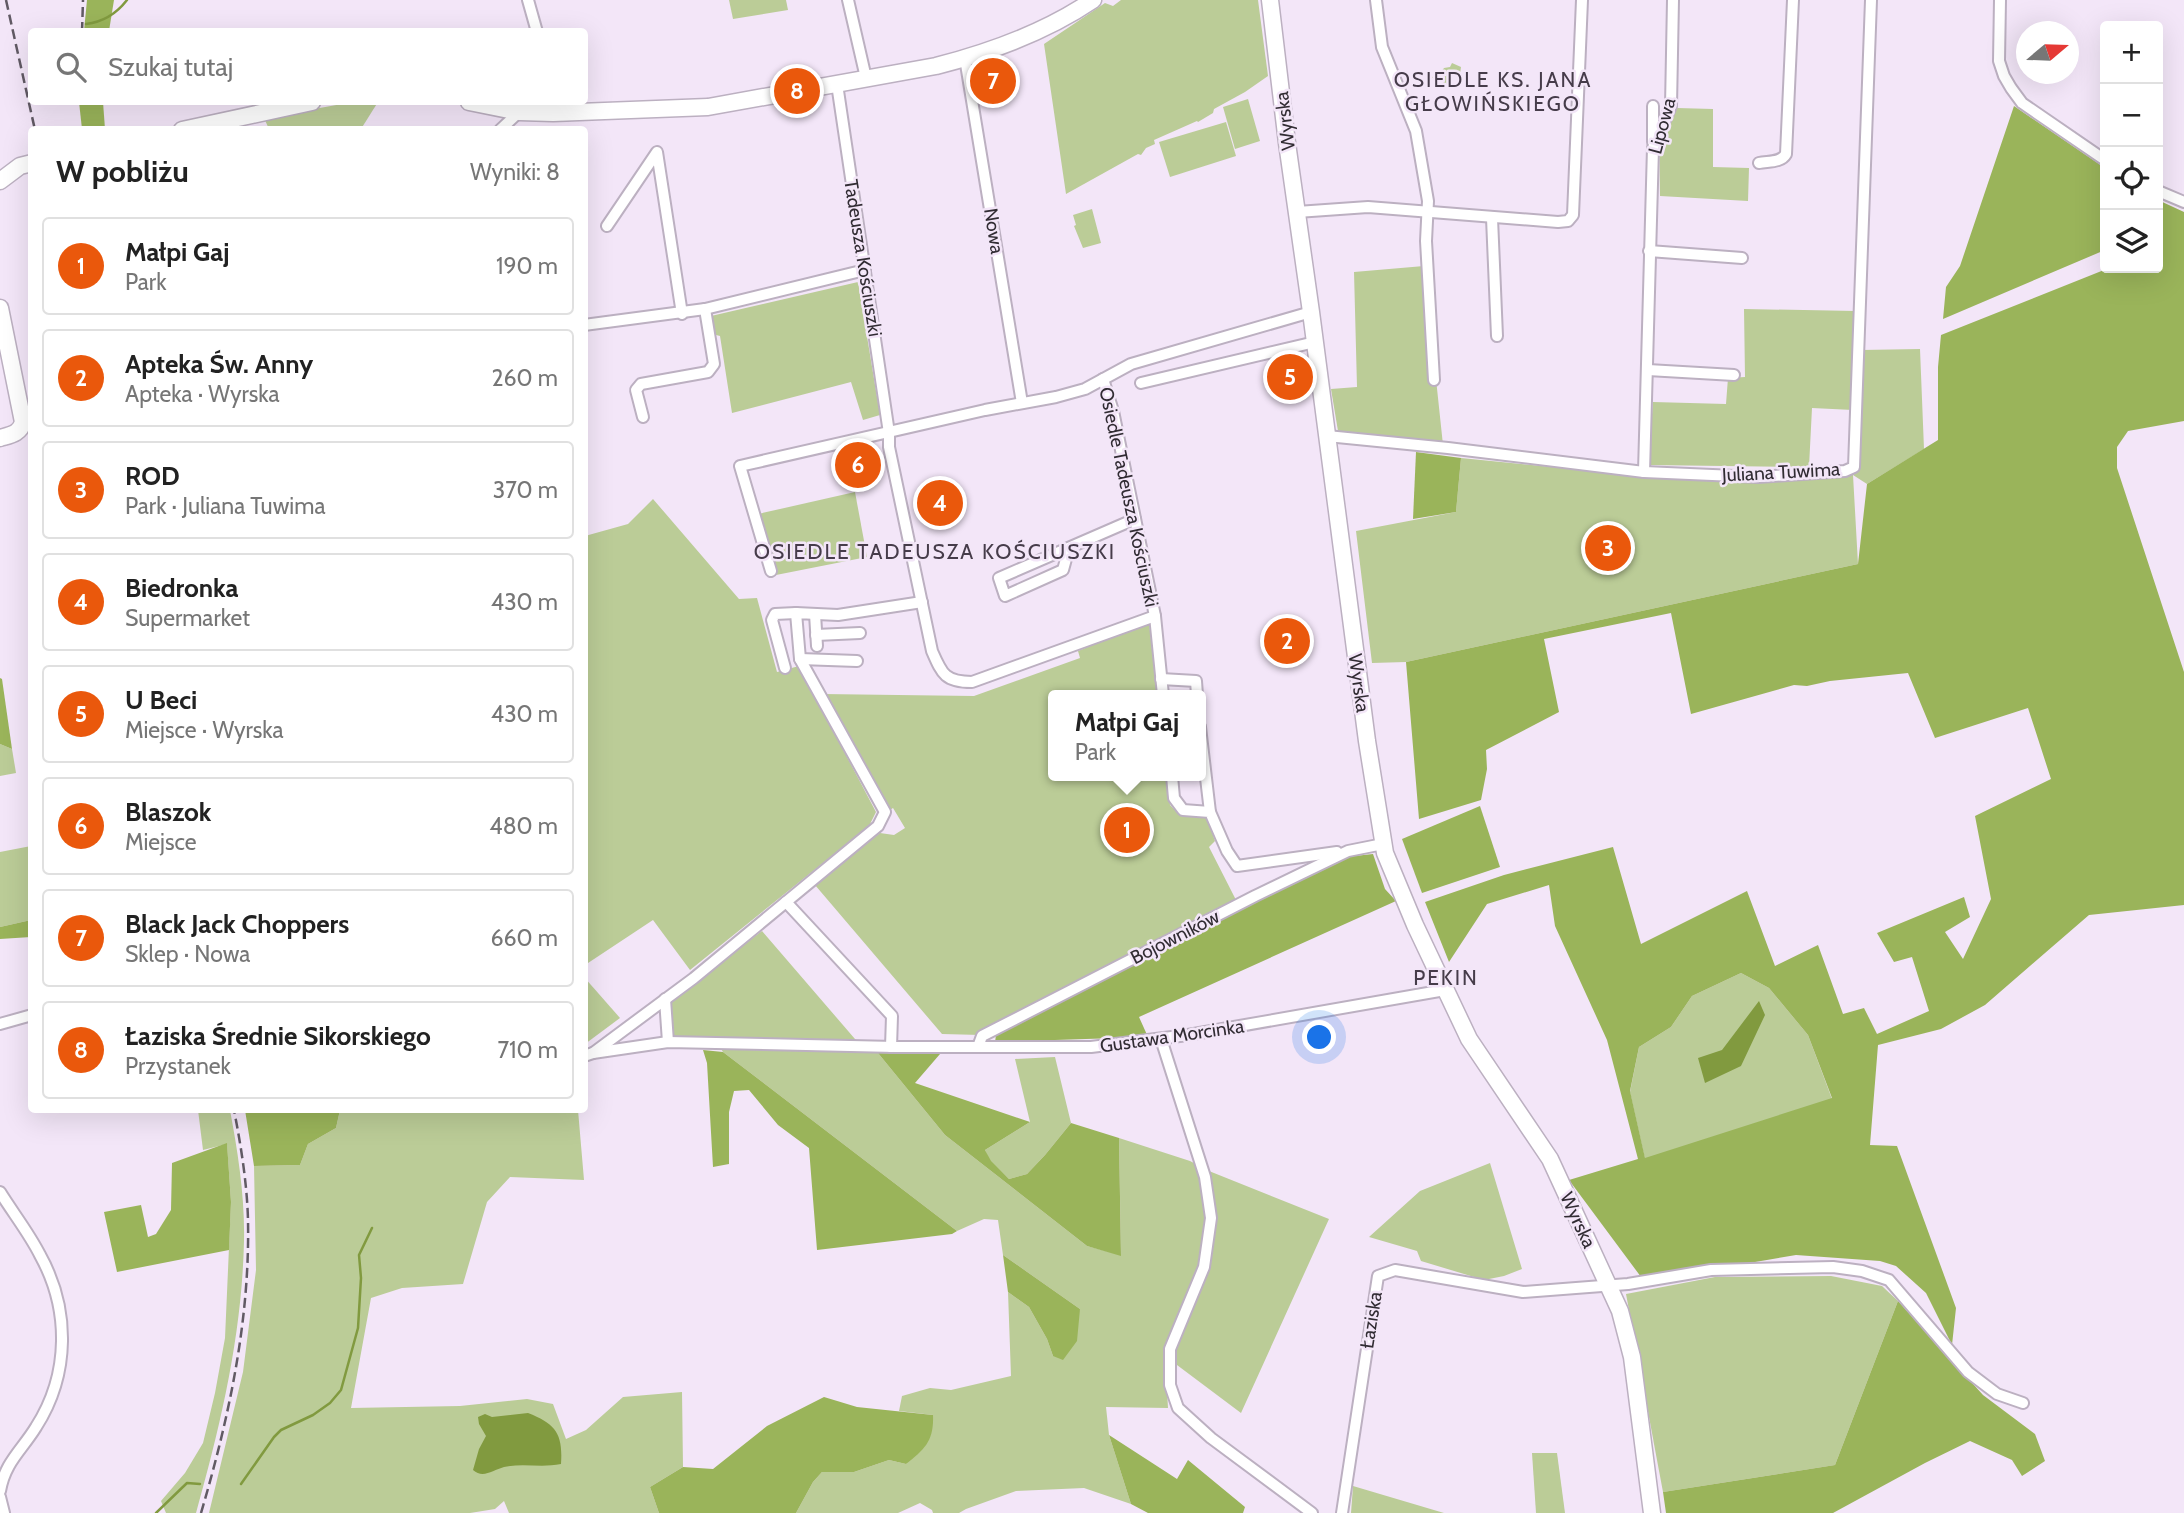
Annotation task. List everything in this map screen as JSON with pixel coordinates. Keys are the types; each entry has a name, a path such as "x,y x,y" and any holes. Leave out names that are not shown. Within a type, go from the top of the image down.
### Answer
{"street":[{"path":"528,0 536,28"},
{"path":"849,0 866,78"},
{"path":"484,105 519,112 553,107 708,107 965,58 1017,40 1061,20 1093,0"},
{"name":"Wyrska","path":"1270,0 1326,436 1383,844 1396,883 1445,990 1479,1055 1550,1159 1620,1311 1632,1357 1652,1513"},
{"path":"1376,0 1382,47 1416,131 1420,148 1428,201 1426,241 1434,380"},
{"path":"1297,212 1368,207 1492,218 1568,221 1573,215 1583,0"},
{"name":"Lipowa","path":"1644,472 1653,148 1671,106 1673,0"},
{"path":"1759,163 1779,160 1786,154 1793,0"},
{"name":"Juliana Tuwima","path":"1326,436 1644,472 1758,477 1845,471 1854,467 1871,0"},
{"path":"2000,0 1999,61 2011,88 2022,103 2100,157"},
{"name":"Nowa","path":"965,58 1023,404"},
{"name":"Tadeusza Kościuszki","path":"837,84 890,433"},
{"path":"201,126 298,105"},
{"path":"1653,106 1653,148"},
{"path":"504,126 519,112"},
{"path":"607,226 656,152 682,314"},
{"path":"0,181 20,166 28,164"},
{"path":"2163,193 2184,202"},
{"path":"1492,218 1497,336"},
{"path":"1649,251 1742,258"},
{"path":"588,325 705,310 865,270"},
{"path":"0,309 27,429 0,438"},
{"path":"643,417 636,390 641,384 708,372 714,364 705,310"},
{"path":"1103,379 1131,364 1311,313"},
{"path":"1141,383 1315,342"},
{"path":"1648,370 1734,374"},
{"name":"Osiedle Tadeusza Kościuszki","path":"771,571 740,466 890,433 1023,404 1085,389 1103,379 1113,411 1155,616 972,682 954,682 940,671 932,651 889,447 890,433"},
{"path":"1069,548 1063,570 1005,596 999,578 1135,519"},
{"path":"785,668 772,620 775,614 838,615 922,601"},
{"path":"589,1054 665,999 786,902 878,826 885,812 800,659 796,613"},
{"path":"815,614 817,640 860,633"},
{"path":"1155,616 1162,690"},
{"path":"800,659 857,661"},
{"path":"1161,680 1196,681 1197,690"},
{"path":"1206,778 1210,812 1237,866 1348,851"},
{"path":"1172,781 1174,798 1183,810 1210,812"},
{"name":"Bojowników","path":"978,1047 982,1036 1255,896 1348,851 1383,844"},
{"path":"786,902 892,1016 893,1047"},
{"name":"Gustawa Morcinka","path":"589,1054 668,1042 1091,1048 1161,1039 1445,990"},
{"path":"665,999 668,1042"},
{"path":"0,1024 28,1016"},
{"path":"1161,1039 1205,1177 1211,1218 1204,1267 1170,1349 1170,1385 1178,1408 1210,1438 1312,1513"},
{"path":"0,1192 41,1255 60,1304 63,1329 62,1356 54,1391 37,1427 14,1455 2,1476 0,1491"},
{"path":"1609,1286 1711,1270 1833,1267 1862,1271 1889,1280 1968,1372 1997,1394 2023,1403"},
{"name":"Łaziska","path":"1342,1513 1378,1276 1395,1270 1523,1292 1609,1286"},
{"path":"0,1497 4,1513"}],"shaded area":[{"path":"87,0 114,0 109,28 84,28"},
{"path":"729,0 786,0 788,10 733,19"},
{"path":"1121,0 1258,0 1268,76 1198,122 1154,140 1155,144 1146,148 1141,155 1138,154 1066,194 1044,44 1105,3 1113,6"},
{"path":"1452,63 1461,67 1460,74 1452,75 1453,84 1438,86 1432,77 1439,75"},
{"path":"1248,99 1260,141 1235,149 1223,107"},
{"path":"79,105 103,105 105,126 82,126"},
{"path":"336,105 376,105 363,126 268,126 264,118"},
{"path":"2014,106 2100,165 2100,252 1943,319 1946,287 1960,266"},
{"path":"1677,108 1713,109 1713,167 1749,168 1748,201 1660,196 1659,125"},
{"path":"1226,122 1236,156 1170,177 1159,142"},
{"path":"2163,202 2184,212 2184,421 2128,431 2117,447 2117,468 2184,672 2184,905 2089,915 1985,1005 1941,1029 1878,1045 1870,1145 1897,1146 1956,1308 1952,1345 1926,1293 1896,1266 1880,1261 1796,1255 1644,1281 1569,1180 1638,1159 1607,1040 1555,926 1549,885 1487,904 1449,962 1425,902 1504,875 1613,847 1641,944 1747,891 1775,966 1818,945 1843,1014 1864,1008 1877,1034 1929,1011 1912,957 1894,962 1877,933 1964,897 1970,917 1945,932 1963,959 1991,899 1975,816 2051,779 2028,708 1935,738 1908,673 1807,686 1794,685 1691,714 1671,613 1544,639 1559,712 1486,750 1487,769 1481,800 1419,819 1406,662 1858,564 1867,484 1938,440 1941,335 2100,272 2163,273","holes":["1741,973 1769,988 1808,1035 1832,1098 1645,1158 1630,1091 1639,1047 1671,1027 1692,996"]},
{"path":"1092,209 1101,243 1083,248 1074,226 1073,215"},
{"path":"1424,266 1443,445 1338,431 1331,389 1357,387 1354,272"},
{"path":"858,282 880,415 863,420 851,382 732,413 720,336 712,334 711,316"},
{"path":"1744,309 1855,311 1853,410 1812,408 1809,467 1648,465 1653,402 1726,404 1728,378 1745,377"},
{"path":"1920,349 1924,449 1867,484 1853,475 1858,564 1406,662 1372,663 1356,531 1456,512 1461,458 1644,476 1852,475 1861,350"},
{"path":"1416,452 1461,458 1456,512 1413,519"},
{"path":"855,492 867,557 776,575 758,514"},
{"path":"653,499 739,599 757,598 777,672 799,666 876,812 869,826 690,970 653,920 588,963 588,535 628,524"},
{"path":"1149,622 1156,690 1048,690 1048,781 1168,781 1170,805 1181,816 1207,817 1215,841 1209,847 1236,900 981,1035 942,1034 815,885 880,833 894,835 905,828 893,808 887,812 822,694 974,696 1080,658 1078,651"},
{"path":"0,678 2,679 12,749 0,744"},
{"path":"0,744 12,749 16,773 0,776"},
{"path":"1480,806 1500,867 1422,893 1402,839"},
{"path":"28,847 28,921 0,927 0,852"},
{"path":"1373,854 1385,889 1396,901 1139,1017 1148,1037 995,1042 996,1035 1345,857"},
{"path":"28,921 28,937 0,939 0,927"},
{"path":"762,931 855,1039 878,1053 945,1135 1087,1246 1121,1255 1119,1138 1190,1161 1329,1219 1241,1413 1165,1356 1168,1408 1106,1407 1109,1435 1131,1504 1084,1488 1016,1491 959,1513 933,1513 920,1503 898,1513 796,1513 813,1482 822,1472 854,1472 889,1460 906,1464 933,1415 899,1411 902,1396 930,1388 951,1390 1011,1376 1008,1292 1029,1307 1053,1356 1080,1309 1003,1255 998,1220 984,1219 957,1231 723,1052 715,1039 672,1039 668,1001"},
{"path":"1741,973 1769,988 1808,1035 1832,1099 1645,1159 1630,1092 1639,1047 1671,1027 1692,996"},
{"path":"588,982 620,1018 588,1042"},
{"path":"1759,1001 1765,1015 1741,1066 1705,1083 1698,1058 1722,1050"},
{"path":"703,1050 723,1052 957,1231 952,1234 817,1250 809,1148 778,1125 749,1090 734,1091 729,1112 729,1164 713,1167 707,1063"},
{"path":"878,1053 940,1054 915,1083 1030,1122 985,1150 991,1161 1009,1179 1027,1174 1071,1123 1119,1138 1121,1256 1087,1246 945,1135"},
{"path":"1055,1057 1071,1123 1027,1174 1009,1179 990,1161 985,1150 1030,1122 1015,1059"},
{"path":"198,1113 230,1113 243,1208 244,1241 239,1310 229,1378 196,1513 166,1513 161,1501 185,1473 203,1443 225,1338 231,1202 227,1144 203,1150"},
{"path":"245,1113 339,1113 336,1128 308,1144 300,1165 254,1166"},
{"path":"339,1113 578,1113 584,1180 510,1177 487,1202 463,1284 402,1288 371,1298 351,1408 460,1406 527,1399 553,1404 566,1439 586,1430 623,1397 682,1392 683,1467 650,1487 659,1513 509,1513 504,1501 495,1509 470,1513 209,1513 243,1372 256,1270 254,1166 300,1165 308,1144 336,1128"},
{"path":"227,1143 231,1202 229,1250 117,1272 104,1212 141,1205 148,1237 156,1234 171,1210 172,1163"},
{"path":"1490,1163 1522,1269 1484,1280 1421,1261 1417,1251 1369,1237 1420,1191"},
{"path":"1003,1255 1080,1309 1077,1341 1063,1360 1053,1356 1029,1307 1008,1292"},
{"path":"1831,1276 1882,1286 1898,1301 1835,1465 1663,1492 1626,1294 1715,1277"},
{"path":"1898,1301 1983,1395 2035,1434 2045,1461 2022,1476 2012,1460 1970,1441 1833,1513 1666,1513 1663,1492 1835,1465"},
{"path":"824,1397 857,1407 933,1415 930,1438 923,1449 906,1464 889,1460 854,1472 822,1472 813,1482 796,1513 659,1513 650,1487 683,1467 713,1469 767,1426"},
{"path":"528,1413 545,1421 556,1431 561,1445 561,1464 511,1466 484,1474 473,1470 486,1436 478,1417 485,1414 492,1417"},
{"path":"1109,1435 1177,1479 1188,1460 1245,1507 1243,1513 1148,1513 1131,1504"},
{"path":"1532,1453 1557,1453 1565,1513 1536,1513"},
{"path":"1353,1486 1444,1513 1351,1513"}],"waterway":[{"path":"86,24 109,16 127,0"},
{"path":"241,1484 281,1430 313,1415 330,1403 341,1390 358,1328 361,1278 359,1255 372,1228"},
{"path":"156,1513 187,1483 200,1484"}],"railway":[{"path":"6,0 28,99"},
{"path":"82,28 83,0"},
{"path":"29,105 34,126"},
{"path":"201,1513 229,1405 245,1295 248,1257 247,1206 234,1113"}],"place":[{"name":"Black Jack Choppers","path":"993,81"},
{"name":"Łaziska Średnie Sikorskiego","path":"797,91"},
{"name":"U Beci","path":"1290,377"},
{"name":"Blaszok","path":"858,465"},
{"name":"Biedronka","path":"940,503"},
{"name":"ROD","path":"1608,548"},
{"name":"Apteka Św. Anny","path":"1287,641"},
{"name":"Małpi Gaj","path":"1127,830"}],"district":[{"name":"OSIEDLE KS. JANA GŁOWIŃSKIEGO","path":"1493,91"},
{"name":"OSIEDLE TADEUSZA KOŚCIUSZKI","path":"935,551"},
{"name":"PEKIN","path":"1446,977"}]}
